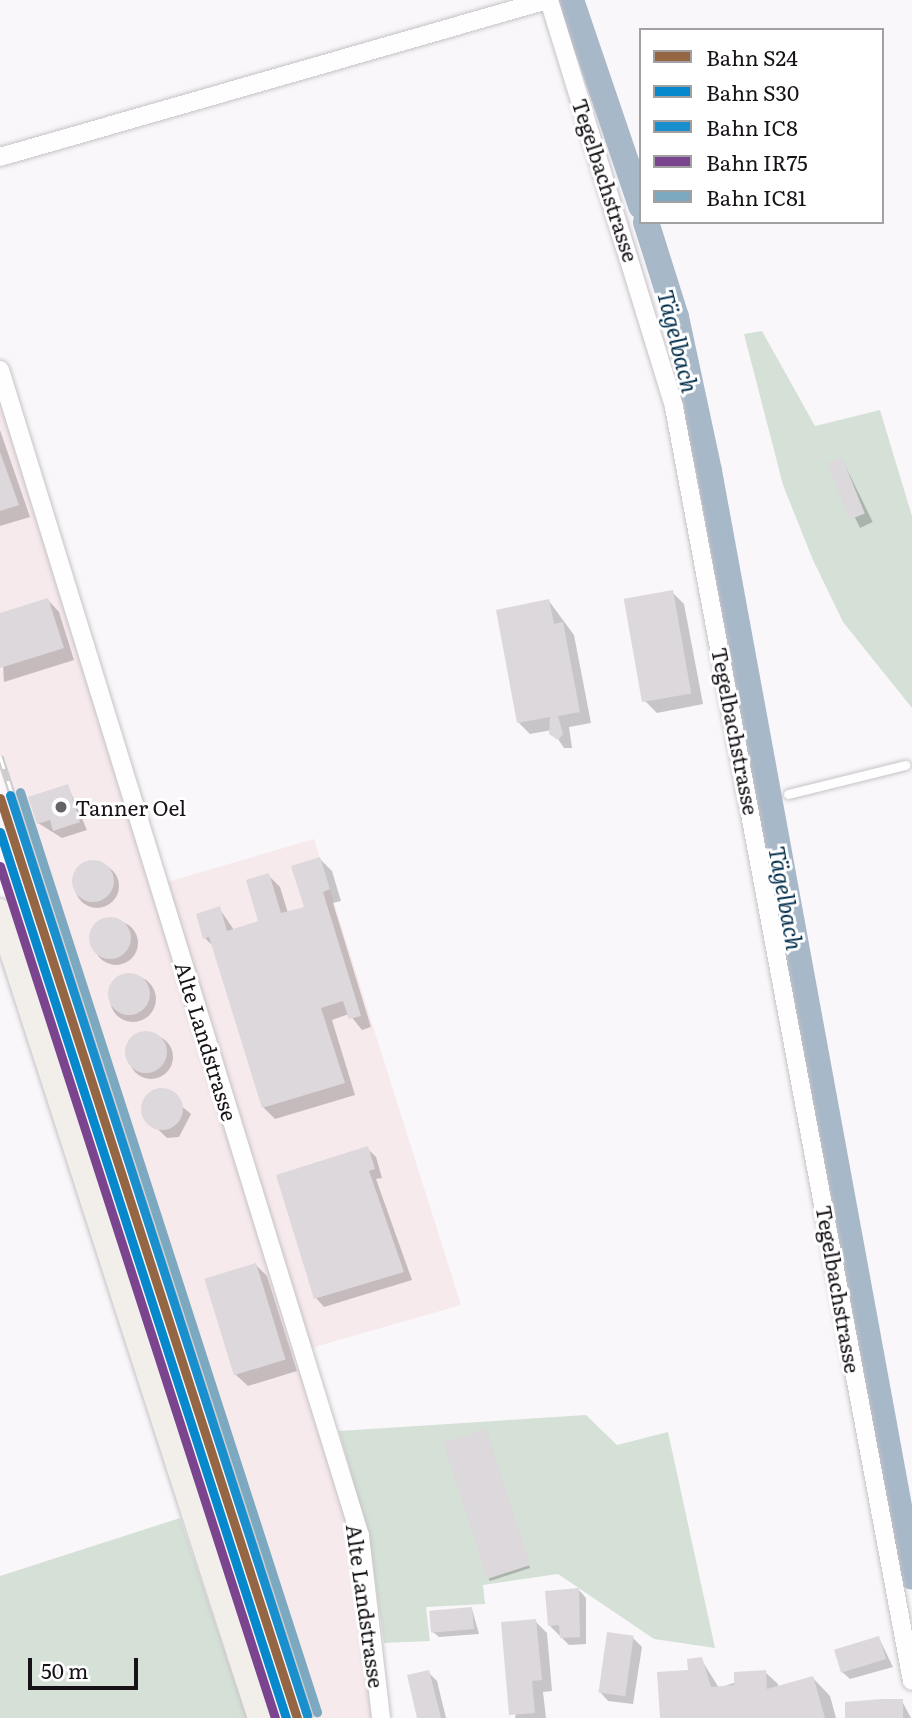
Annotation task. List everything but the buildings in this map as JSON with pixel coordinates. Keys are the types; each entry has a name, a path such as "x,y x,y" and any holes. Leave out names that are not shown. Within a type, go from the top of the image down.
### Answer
{"main road":[{"path":"0,912 261,1718"}],"street":[{"path":"0,157 548,0"},
{"name":"Tegelbachstrasse","path":"548,0 674,407 912,1682"},
{"name":"Alte Landstrasse","path":"0,370 360,1536 381,1718"}],"lane":[{"path":"788,794 905,765"}],"shaded area":[{"path":"762,331 815,426 880,410 912,516 912,708 843,622 813,560 783,485 744,334"},
{"path":"0,370 160,884 314,839 461,1305 311,1348 360,1536 381,1718 311,1718 0,771"},
{"path":"586,1415 617,1445 668,1432 715,1648 654,1639 558,1574 483,1585 485,1604 426,1607 430,1641 384,1643 369,1537 339,1431"},
{"path":"180,1518 247,1718 0,1718 0,1576"}],"waterway":[{"name":"Tägelbach","path":"571,0 639,200"},
{"name":"Tägelbach","path":"647,224 676,317 709,471 912,1577"}],"railway":[{"path":"0,756 311,1718"}],"rail line":[{"name":"IC81","path":"20,792 317,1712"},
{"name":"IC8","path":"10,795 307,1715"},
{"name":"S24","path":"0,798 297,1718"},
{"name":"S30","path":"0,832 286,1718"},
{"name":"IR75","path":"0,866 275,1718"}],"place":[{"name":"Tanner Oel","path":"61,807"}]}
